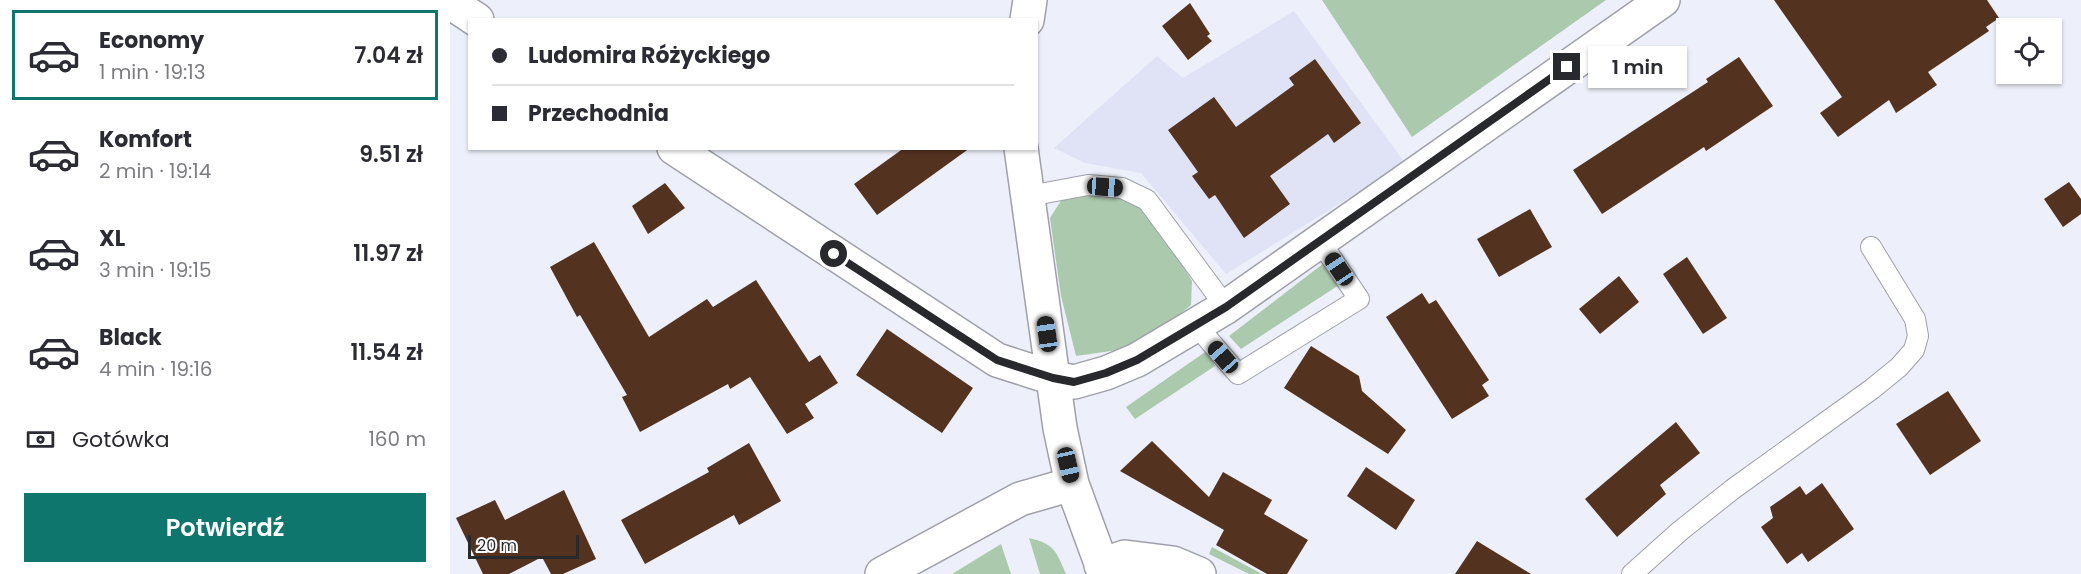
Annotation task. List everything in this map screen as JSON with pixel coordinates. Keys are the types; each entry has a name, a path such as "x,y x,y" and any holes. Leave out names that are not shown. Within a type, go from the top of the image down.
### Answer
{"street":[{"path":"1027,18 1030,0"},
{"path":"677,150 997,360 1053,378 1074,382 1106,373 1137,360 1226,307 1663,0"},
{"path":"450,2 474,18"},
{"path":"1021,150 1060,428 1072,484 1103,569 1125,557 1173,563 1199,574"},
{"path":"882,574 1020,499 1072,484"}],"lane":[{"path":"1029,196 1088,185 1122,188 1147,200 1226,307"},
{"path":"1196,325 1238,374 1359,299 1320,241"},
{"path":"1632,574 1732,489 1872,389 1899,367 1914,350 1918,336 1915,319 1871,247"}],"shaded area":[{"path":"1294,11 1405,163 1226,274 1141,173 1085,163 1054,148 1157,56 1183,78"}],"green space":[{"path":"1322,0 1606,0 1412,137"},
{"path":"1109,191 1131,199 1154,219 1192,281 1191,305 1160,330 1125,349 1076,356 1061,296 1050,218 1062,199"},
{"path":"1324,263 1339,285 1241,349 1229,336"},
{"path":"1208,350 1215,366 1135,419 1126,407"},
{"path":"1029,538 1044,543 1054,550 1066,574 1040,574"},
{"path":"1001,544 1011,574 952,574"},
{"path":"1212,547 1262,574 1249,574 1209,554"}],"building":[{"path":"1774,0 1987,0 1999,18 1986,27 1989,31 1928,72 1937,85 1896,113 1889,100 1838,137 1820,113 1842,97"},
{"path":"1190,3 1210,34 1207,36 1212,41 1188,60 1162,26"},
{"path":"1739,57 1773,106 1706,151 1704,147 1602,214 1573,170 1708,82 1706,79"},
{"path":"1315,59 1361,123 1334,143 1328,134 1270,176 1290,204 1244,238 1215,195 1209,199 1192,176 1198,172 1168,130 1214,97 1236,127 1294,85 1289,78"},
{"path":"901,150 967,150 877,215 854,184"},
{"path":"2069,182 2081,199 2081,214 2063,227 2044,199"},
{"path":"665,183 685,208 648,234 632,206"},
{"path":"1530,209 1552,247 1499,277 1477,239"},
{"path":"594,242 649,337 707,299 713,307 756,280 809,362 820,355 838,383 805,404 814,418 787,434 750,377 730,389 728,384 640,432 622,397 627,395 580,315 577,317 550,267"},
{"path":"1687,257 1727,318 1703,334 1663,274"},
{"path":"1619,276 1639,302 1600,334 1579,309"},
{"path":"1422,293 1429,304 1436,300 1489,380 1482,385 1489,396 1452,419 1386,317"},
{"path":"887,329 973,388 942,433 856,375"},
{"path":"1311,346 1359,376 1362,391 1406,430 1388,454 1284,388"},
{"path":"1948,391 1981,441 1930,475 1896,424"},
{"path":"1676,422 1700,453 1660,485 1666,494 1617,537 1585,499"},
{"path":"1152,441 1209,497 1223,472 1272,500 1264,514 1308,540 1287,574 1267,574 1216,545 1224,530 1120,471"},
{"path":"749,443 781,501 739,525 734,515 645,564 621,520 709,472 707,468"},
{"path":"1366,467 1415,500 1396,530 1347,496"},
{"path":"1822,483 1854,529 1808,562 1802,553 1787,564 1761,527 1773,518 1770,507 1800,486 1806,495"},
{"path":"564,490 596,559 563,574 551,574 542,557 509,574 483,574 456,518 495,500 505,520"},
{"path":"1477,541 1531,574 1455,574"}],"route":[{"path":"834,254 997,360 1032,372 1074,382 1106,373 1137,360 1226,307 1567,67"}]}
